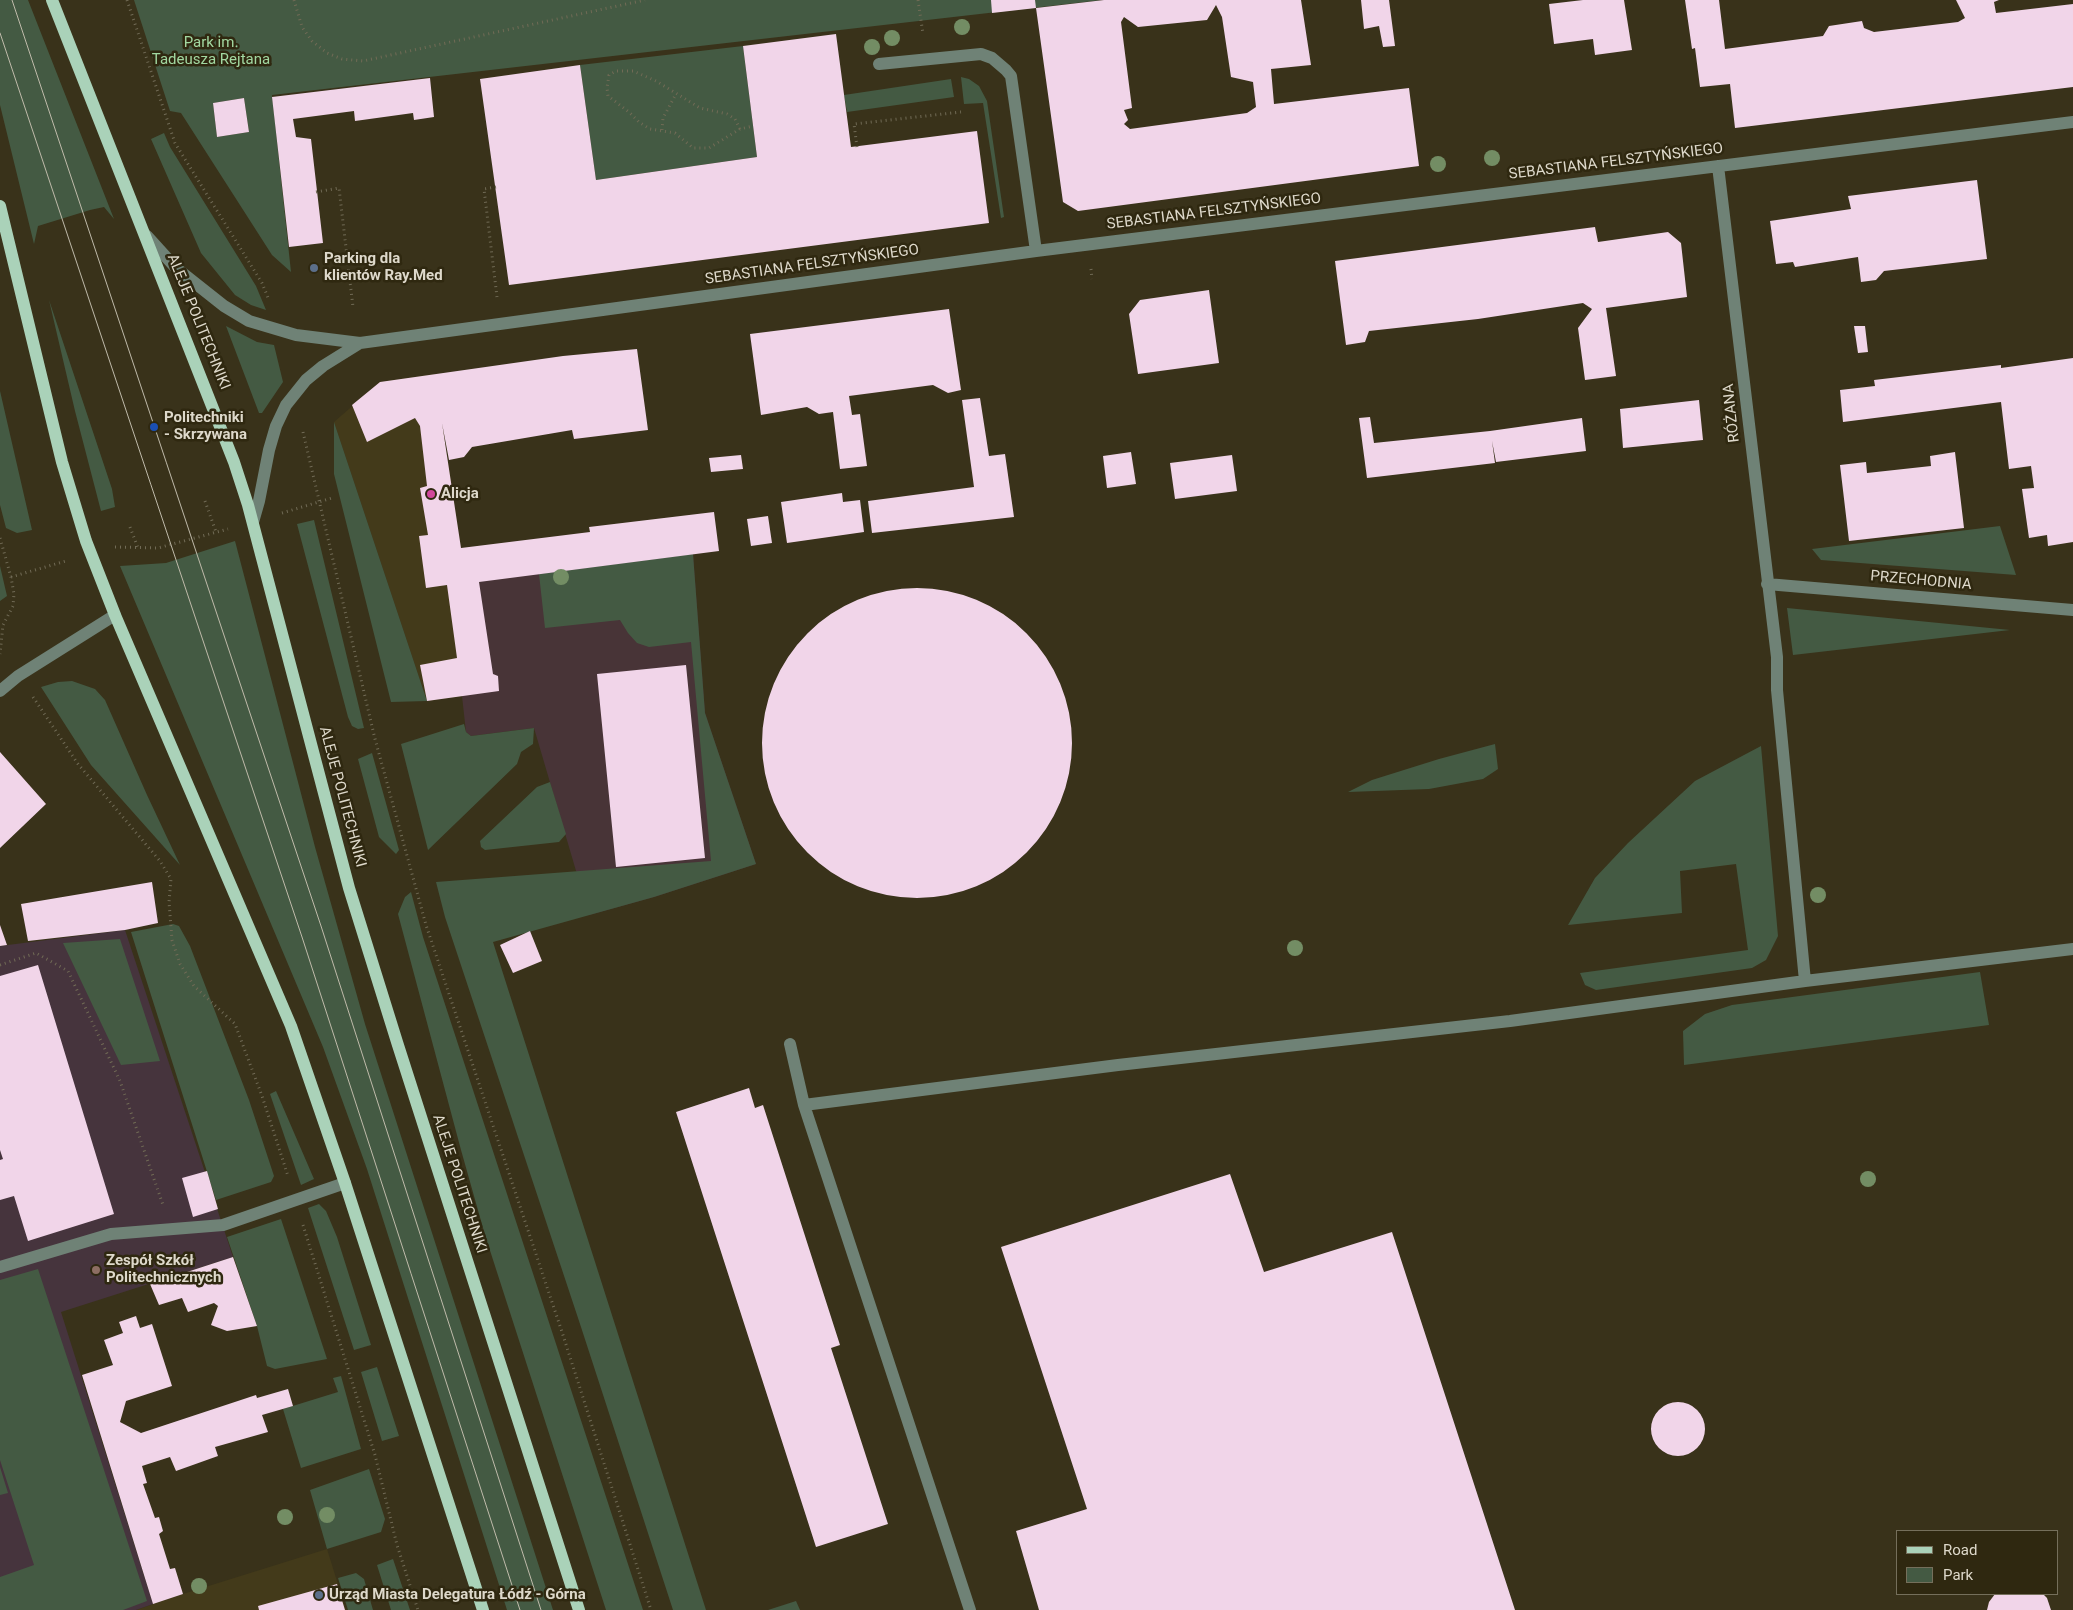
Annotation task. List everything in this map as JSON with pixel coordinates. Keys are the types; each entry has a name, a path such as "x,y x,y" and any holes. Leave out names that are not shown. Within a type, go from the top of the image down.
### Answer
{"main road":[{"name":"ALEJE POLITECHNIKI","path":"52,0 234,462 253,522 350,888 402,1060 580,1610"},
{"path":"0,206 62,462 91,554 115,616 290,1026 345,1183 483,1610"}],"street":[{"path":"879,64 982,54 992,58 1006,70 1010,76 1036,250"},
{"name":"SEBASTIANA FELSZTYŃSKIEGO","path":"146,236 176,268 224,306 249,321 311,337 360,343 1036,250 2073,122"},
{"name":"RÓŻANA","path":"1718,166 1777,657 1777,690 1805,981"},
{"name":"SEBASTIANA FELSZTYŃSKIEGO","path":"253,522 276,426 286,406 306,380 323,366 360,343"},
{"name":"PRZECHODNIA","path":"1767,584 2073,610"},
{"path":"0,691 18,676 115,616"},
{"path":"804,1105 1126,1064 1510,1021 1805,981 2073,949"},
{"path":"790,1044 804,1105 970,1610"},
{"path":"0,1267 111,1234 223,1225 345,1183"}],"path":[{"path":"127,0 175,143 262,283 274,313 278,330"},
{"path":"294,0 302,27 312,41 327,53 342,59 363,61 645,0"},
{"path":"740,129 735,119 727,114 700,108 656,81 633,71 616,71 609,75 608,96 650,129 675,133 693,148 710,148 740,129 753,126"},
{"path":"662,130 663,118 676,94"},
{"path":"857,147 854,124 960,112"},
{"path":"316,192 339,188 353,307"},
{"path":"496,188 484,189 497,300"},
{"path":"294,396 375,739 426,925 559,1322 651,1610"},
{"path":"11,577 114,547 158,548 332,498"},
{"path":"205,501 216,532"},
{"path":"130,527 138,548"},
{"path":"0,538 14,594 13,606 1,624 0,654"},
{"path":"18,676 88,778 160,861 171,879 169,902 172,940 180,964 194,986 236,1024 262,1096 376,1455 397,1545 418,1610"},
{"path":"0,966 36,953 68,971 120,1080 172,1229"}],"shaded area":[{"path":"435,374 458,530 462,696 427,701 334,422 380,382"},
{"path":"693,554 705,713 756,864 654,897 589,915 534,728 471,736 466,732 462,696 466,582"},
{"name":"Zespół Szkół Politechnicznych","path":"125,930 233,1257 61,1312 153,1604 136,1610 0,1610 0,946"},
{"path":"327,1549 346,1610 136,1610 183,1594"}],"green space":[{"path":"0,0 28,0 114,219 104,207 38,226 34,244 0,105"},
{"name":"Park im. Tadeusza Rejtana","path":"134,0 1102,0 272,95 291,272 272,255 181,113 170,111","holes":["244,98 249,132 217,137 213,103"]},
{"path":"743,46 757,157 596,180 580,65"},
{"path":"961,77 969,79 979,86 987,101 1004,217 1001,218 983,103 964,104"},
{"path":"951,79 954,97 847,112 844,95"},
{"path":"164,133 170,147 256,286 266,310 251,305 235,295 201,253 151,139"},
{"path":"49,300 112,489 115,507 101,511 75,411"},
{"path":"226,326 257,342 274,345 283,382 262,413 259,413"},
{"path":"0,391 32,530 17,533 6,528 0,505"},
{"path":"334,422 427,701 391,702 334,474"},
{"path":"314,520 364,728 358,729 352,726 348,717 297,524"},
{"path":"2000,526 2016,575 1821,560 1812,549"},
{"path":"235,541 315,847 365,1024 553,1610 507,1610 367,1169 323,1047 120,566 166,563"},
{"path":"693,554 705,713 756,864 654,897 493,942 706,1610 673,1610 445,917 436,882 711,861 691,642 649,647 637,643 620,620 545,628 539,574"},
{"path":"0,566 7,596 0,601"},
{"path":"1787,608 2010,630 1793,655"},
{"path":"72,681 95,689 105,700 180,865 91,765 41,687 58,682"},
{"path":"464,724 466,732 471,736 534,728 533,744 521,752 517,764 428,850 401,744"},
{"path":"1495,744 1498,769 1483,779 1429,789 1348,792 1372,780"},
{"path":"1761,746 1778,936 1766,960 1752,968 1596,990 1585,985 1580,973 1748,950 1736,864 1680,871 1682,913 1568,925 1595,878 1628,843 1695,781"},
{"path":"372,753 399,850 396,854 379,837 358,759"},
{"path":"550,782 566,834 559,842 485,850 481,847 480,841 537,787"},
{"path":"411,892 423,937 643,1610 606,1610 485,1235 461,1150 398,914 405,897"},
{"path":"173,924 179,926 190,946 249,1100 274,1176 271,1182 216,1200 131,932"},
{"path":"120,939 160,1061 121,1065 63,943"},
{"path":"1980,972 1989,1025 1684,1065 1683,1031 1705,1014 1732,1005"},
{"path":"276,1091 314,1179 301,1185 270,1094"},
{"path":"319,1204 326,1211 337,1237 371,1345 354,1350 308,1208"},
{"path":"281,1219 327,1359 275,1369 267,1366 257,1326 227,1237"},
{"path":"38,1269 147,1601 123,1610 0,1610 0,1577 34,1565 0,1460 0,1280"},
{"path":"377,1367 399,1436 382,1441 361,1372"},
{"path":"341,1376 361,1449 301,1468 283,1409 338,1392 333,1378"},
{"path":"0,1467 8,1493 0,1495"},
{"path":"369,1469 385,1519 381,1532 327,1549 310,1490"},
{"path":"393,1559 410,1610 391,1610 377,1565"},
{"path":"356,1573 364,1579 373,1610 348,1610 338,1578"},
{"path":"796,1601 800,1610 768,1610"}],"building":[{"path":"991,0 1035,0 1036,8 992,13"},
{"path":"1104,0 1301,0 1311,65 1271,69 1274,104 1409,88 1419,166 1078,211 1063,202 1036,8","holes":["1216,5 1222,17 1231,77 1253,82 1256,107 1247,113 1130,129 1124,124 1128,120 1124,110 1132,108 1121,22 1124,17 1138,27 1207,20"]},
{"path":"1361,0 1389,0 1395,46 1383,47 1379,26 1364,29"},
{"path":"1583,0 1624,0 1632,50 1595,55 1593,39 1554,44 1549,4"},
{"path":"1685,0 1719,0 1725,49 1823,36 1829,26 1862,21 1864,28 1874,32 1958,22 1965,18 1956,0 1999,0 1994,2 1996,13 2073,4 2073,87 1735,128 1730,84 1700,87 1695,48 1692,49"},
{"path":"836,34 851,147 977,131 989,223 509,285 480,79 580,65 596,180 757,157 743,46"},
{"path":"430,78 434,117 414,120 413,113 355,121 354,111 293,119 296,137 311,139 323,243 289,247 272,97"},
{"path":"244,98 249,132 217,137 213,103"},
{"path":"1977,180 1987,259 1884,271 1876,280 1861,282 1858,257 1795,267 1793,262 1776,264 1770,221 1851,209 1848,196"},
{"path":"1595,227 1598,242 1668,232 1681,243 1687,297 1606,308 1616,376 1585,380 1578,328 1592,309 1583,303 1478,319 1369,331 1365,342 1346,345 1335,261"},
{"path":"1209,290 1219,363 1138,374 1129,314 1140,300"},
{"path":"949,309 961,390 948,393 933,385 849,396 852,415 860,414 867,466 840,469 833,412 819,414 807,407 761,415 750,334"},
{"path":"1854,326 1865,326 1868,352 1858,353"},
{"path":"637,349 648,430 574,439 572,430 472,447 464,457 449,460 442,423 461,548 590,532 589,527 714,512 719,551 479,582 493,674 498,676 499,691 427,701 420,665 457,658 447,585 426,588 419,536 428,535 420,488 427,486 420,426 415,418 367,442 352,405 380,382 563,356"},
{"path":"2073,358 2073,542 2048,546 2047,535 2029,538 2022,489 2034,488 2031,466 2009,469 2001,402 1843,422 1840,390 1875,386 1874,380 2001,365 2001,368"},
{"path":"980,398 989,456 1005,454 1014,517 872,533 868,501 974,487 962,400"},
{"path":"1699,400 1703,440 1623,448 1620,409"},
{"path":"1370,417 1374,443 1490,431 1582,418 1586,451 1496,462 1492,441 1495,463 1367,478 1359,418"},
{"path":"1131,452 1136,484 1107,488 1103,456"},
{"path":"1955,452 1964,528 1849,541 1840,465 1866,462 1867,473 1931,466 1930,456"},
{"path":"741,455 743,469 711,472 709,458"},
{"path":"1232,455 1237,491 1175,499 1170,463"},
{"path":"842,493 843,502 860,500 864,532 787,543 781,502"},
{"path":"768,516 772,543 751,546 747,519"},
{"path":"917,588 947,591 976,600 1003,614 1037,645 1053,670 1065,698 1069,713 1072,743 1069,773 1060,802 1046,829 1015,863 990,879 962,891 947,895 917,898 887,895 858,886 831,872 797,841 781,816 769,788 765,773 762,743 765,713 774,684 788,657 819,623 844,607 872,595 887,591"},
{"path":"686,665 705,858 616,867 597,674"},
{"path":"0,752 46,804 0,848"},
{"path":"152,882 158,923 125,930 28,941 21,904"},
{"path":"0,925 7,945 0,946"},
{"path":"530,931 542,961 513,973 500,945"},
{"path":"38,965 114,1214 28,1241 14,1196 0,1200 0,1160 3,1159 0,1150 0,976"},
{"path":"749,1088 755,1108 763,1105 840,1345 831,1348 888,1524 816,1547 676,1112"},
{"path":"207,1171 218,1209 193,1217 182,1178"},
{"path":"1230,1174 1264,1272 1392,1232 1515,1610 1039,1610 1016,1531 1087,1509 1001,1247"},
{"path":"233,1257 257,1326 227,1331 211,1325 218,1306 214,1303 188,1312 182,1298 159,1305 150,1284"},
{"path":"136,1316 140,1328 152,1324 172,1386 126,1401 120,1422 141,1433 256,1395 257,1398 288,1389 293,1406 262,1415 268,1432 215,1447 218,1456 176,1471 170,1457 142,1466 147,1483 143,1484 155,1518 159,1517 163,1531 159,1534 170,1569 175,1568 183,1594 153,1604 82,1375 113,1365 104,1340 123,1333 119,1322"},
{"path":"1673,1402 1683,1402 1693,1406 1701,1414 1705,1429 1701,1444 1693,1452 1683,1456 1673,1456 1663,1452 1655,1444 1651,1434 1651,1424 1655,1414 1663,1406"},
{"name":"Urząd Miasta Delegatura Łódź - Górna","path":"337,1584 345,1610 259,1610 258,1606"},
{"path":"1994,1595 2044,1595 2051,1610 1987,1610 1989,1602"}],"tram line":[{"path":"12,0 321,926 541,1610"},
{"path":"0,33 302,937 520,1610"}],"place":[{"name":"Parking dla klientów Ray.Med","path":"314,268"},
{"name":"Politechniki - Skrzywana","path":"154,427"},
{"name":"Alicja","path":"431,494"},
{"name":"Zespół Szkół Politechnicznych","path":"96,1270"},
{"name":"Urząd Miasta Delegatura Łódź - Górna","path":"319,1595"}]}
